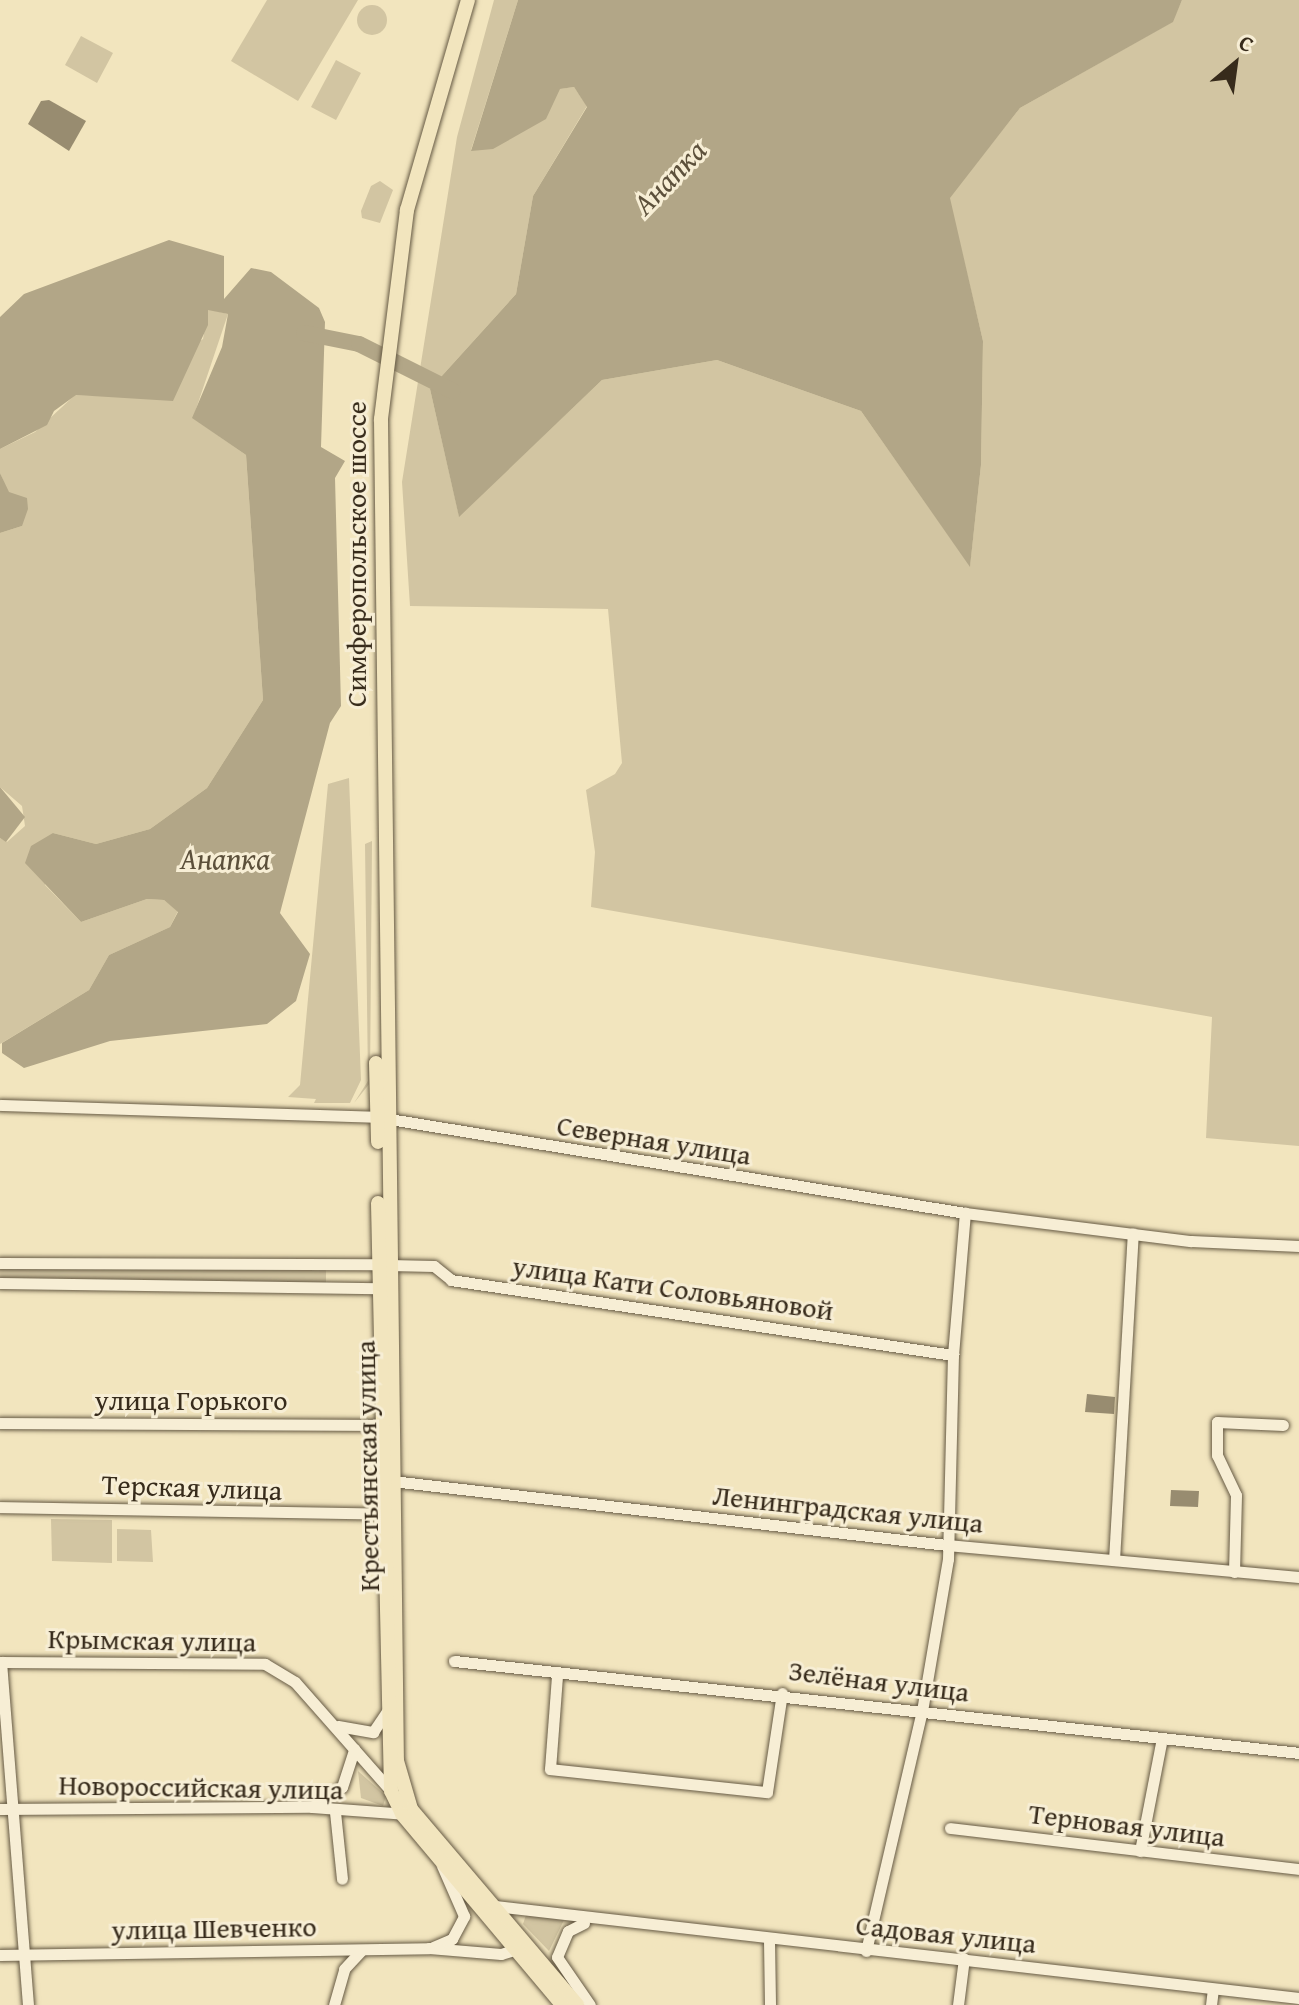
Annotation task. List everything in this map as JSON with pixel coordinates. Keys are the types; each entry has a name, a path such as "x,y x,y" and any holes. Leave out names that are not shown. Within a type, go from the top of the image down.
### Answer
{"main road":[{"name":"Симферопольское шоссе","path":"382,1118 378,752 380,375 403,200 460,0"},
{"name":"Симферопольское шоссе","path":"387,320 414,177 468,0"},
{"name":"Крестьянская улица","path":"382,1118 397,1761 409,1812 439,1858 577,2005"},
{"name":"Крестьянская улица","path":"384,1264 379,1288 391,1791 495,1906 562,2005"}],"street":[{"name":"Северная улица","path":"0,1105 382,1118 965,1213 1133,1234 1299,1246"},
{"path":"866,1951 922,1711 947,1545 953,1355 965,1213"},
{"path":"1114,1560 1133,1234"},
{"name":"улица Кати Соловьяновой","path":"0,1263 434,1266 451,1280 953,1355"},
{"path":"0,1283 379,1288"},
{"path":"1234,1572 1236,1495 1217,1455 1217,1422 1283,1425"},
{"name":"улица Горького","path":"0,1423 381,1425"},
{"name":"Ленинградская улица","path":"392,1481 947,1545 1299,1577"},
{"name":"Терская улица","path":"0,1507 383,1514"},
{"name":"Крымская улица","path":"0,1662 252,1660 288,1675 391,1791"},
{"name":"Зелёная улица","path":"454,1661 557,1676 782,1693 1299,1753"},
{"path":"0,1662 28,2005"},
{"path":"557,1676 550,1769 767,1792 782,1693"},
{"name":"Крымская улица","path":"330,1720 366,1734 379,1728 388,1706"},
{"path":"1140,1851 1162,1738"},
{"path":"312,1807 338,1793 354,1749"},
{"name":"Новороссийская улица","path":"0,1809 312,1807 335,1812 409,1812"},
{"path":"335,1812 342,1879"},
{"name":"Терновая улица","path":"950,1828 1299,1869"},
{"path":"429,1948 452,1939 464,1916 439,1858"},
{"name":"Садовая улица","path":"495,1906 589,1921 866,1951 964,1958 1299,1998"},
{"path":"589,1921 568,1931 557,1957 590,2005"},
{"path":"769,1940 770,2005"},
{"name":"улица Шевченко","path":"0,1955 429,1948 501,1954 522,1946"},
{"path":"334,2005 344,1969 363,1950"},
{"path":"958,2005 964,1958"},
{"path":"1211,2005 1213,1989"}],"shaded area":[{"path":"267,0 358,0 298,101 231,61"},
{"path":"494,0 518,0 471,150 559,89 574,87 587,106 533,196 516,294 430,389 459,516 602,380 717,360 861,411 970,566 981,465 983,341 949,198 1020,108 1172,22 1182,0 1299,0 1299,1146 1206,1138 1212,1017 591,907 595,852 586,790 615,774 622,763 608,609 410,606 402,482 457,137"},
{"path":"372,5 378,6 386,14 386,26 378,34 372,35 366,34 358,26 357,20 358,14 366,6"},
{"path":"81,36 113,53 97,83 65,65"},
{"path":"336,60 361,73 336,120 311,107"},
{"path":"380,181 393,190 380,223 362,218 361,211 371,186"},
{"path":"208,309 228,314 193,418 246,455 263,700 207,788 150,829 96,844 53,833 45,885 81,922 147,899 164,900 178,911 170,927 109,955 89,990 0,1044 0,838 7,842 25,826 22,806 0,787 0,533 22,526 0,473 0,449 35,432 75,395 115,396 203,339"},
{"path":"349,778 361,1080 350,1103 314,1103 316,1099 288,1097 300,1085 328,784"},
{"path":"372,841 370,1083 354,1103 368,1081 365,844"},
{"path":"0,1265 326,1267 326,1284 0,1281"},
{"path":"51,1519 112,1520 112,1563 52,1561"},
{"path":"117,1529 151,1530 153,1562 117,1561"},
{"path":"358,1771 386,1796 383,1806 361,1798"},
{"path":"526,1915 564,1920 549,1951 523,1924"}],"water":[{"path":"518,0 1182,0 1173,22 1020,108 950,198 983,341 981,465 970,567 861,411 717,360 602,380 459,517 430,389 516,294 533,196 587,107 574,87 560,89 546,119 493,149 471,151"},
{"name":"Анапка","path":"169,240 224,256 224,299 251,268 271,272 319,308 325,322 321,447 345,461 335,478 341,706 330,723 280,913 310,954 296,1001 267,1024 110,1041 24,1068 2,1053 2,1043 89,990 109,955 170,927 178,912 164,900 147,899 81,922 25,863 31,846 53,833 96,844 150,829 207,788 263,700 246,455 192,418 222,347 228,314 208,310 208,325 173,401 76,395 54,411 47,425 0,449 0,317 24,294"},
{"path":"0,473 9,492 27,498 28,509 22,526 0,533"},
{"path":"0,787 25,817 6,842 0,838"}],"building":[{"path":"49,100 86,121 69,151 28,124 41,101"},
{"path":"1087,1394 1115,1397 1114,1414 1085,1412"},
{"path":"1171,1490 1199,1491 1198,1507 1170,1506"}],"waterway":[{"path":"304,333 359,344 453,391"}]}
